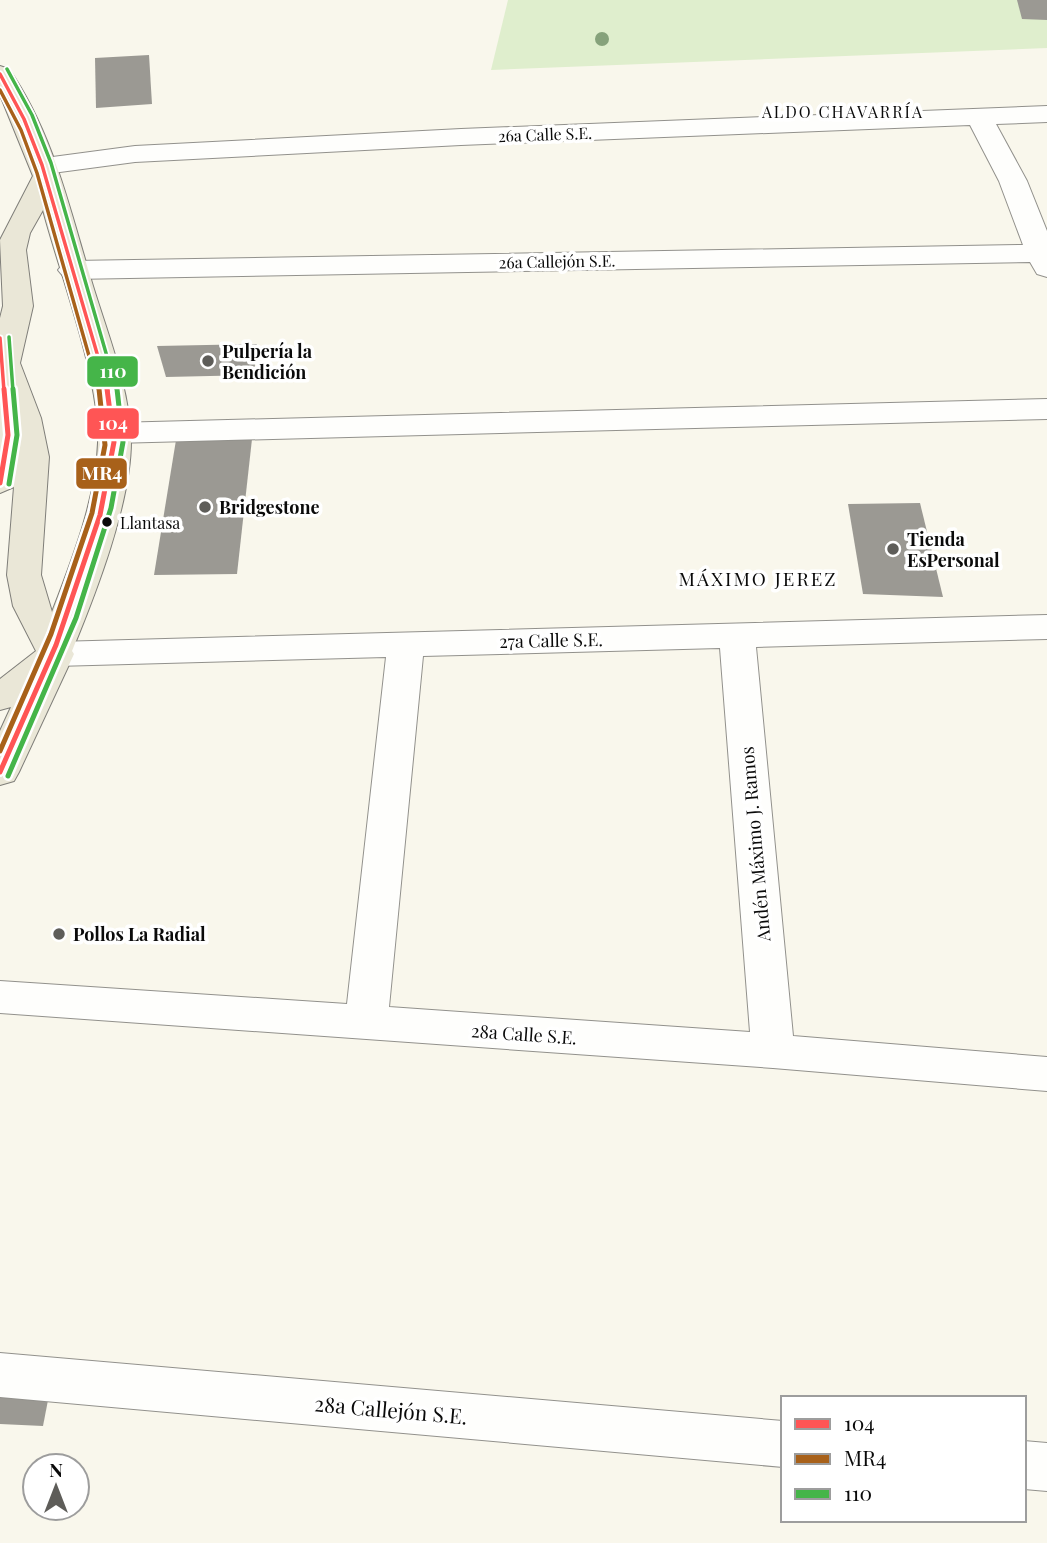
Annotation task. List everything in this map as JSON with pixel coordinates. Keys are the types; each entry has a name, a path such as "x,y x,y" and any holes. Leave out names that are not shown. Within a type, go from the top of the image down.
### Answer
{"main road":[{"path":"0,74 14,95 46,171 114,433 110,476 97,530 56,654 0,772"},
{"path":"0,483 8,435 1,355 18,306 12,250 16,233 46,171"},
{"path":"1,355 25,418 33,457 24,575 31,606 56,654"},
{"path":"0,698 56,654"}],"street":[{"name":"26a Calle S.E.","path":"46,171 135,155 448,138 1047,114"},
{"path":"979,116 1018,195 1044,260"},
{"path":"1018,195 1047,195"},
{"name":"26a Callejón S.E.","path":"73,270 1044,260"},
{"path":"114,433 1047,409"},
{"name":"27a Calle S.E.","path":"56,654 406,642 737,637 1047,627"},
{"name":"Andén Máximo J. Ramos","path":"737,637 774,1051"},
{"path":"366,1023 406,642"},
{"name":"28a Calle S.E.","path":"0,997 774,1051 1047,1074"},
{"name":"28a Callejón S.E.","path":"0,1375 781,1444"},
{"path":"1026,1465 1047,1467"}],"green space":[{"path":"508,0 1047,0 1047,48 491,70"}],"building":[{"path":"1017,0 1047,0 1047,20 1022,19"},
{"path":"149,55 152,104 96,108 95,58"},
{"name":"Pulpería la Bendición","path":"257,344 254,375 166,377 157,346"},
{"name":"Bridgestone","path":"252,439 237,574 154,575 176,440"},
{"name":"Tienda EsPersonal","path":"920,503 943,597 863,594 848,504"},
{"path":"0,1393 49,1395 43,1426 0,1424"}],"transit line":[{"name":"110","path":"7,69 32,115 59,187 111,367 123,431 117,487 88,585 50,682 8,776"},
{"name":"104","path":"0,74 24,119 50,189 102,367 114,432 108,484 80,581 0,772"},
{"name":"MR4","path":"0,90 21,130 44,194 94,368 103,413 105,445 99,484 63,604 0,751"},
{"name":"110","path":"9,337 17,435 9,484"},
{"name":"104","path":"0,338 8,435 0,483"}],"place":[{"name":"Pulpería la Bendición","path":"208,361"},
{"name":"Bridgestone","path":"205,507"},
{"name":"Llantasa","path":"107,522"},
{"name":"Tienda EsPersonal","path":"893,549"},
{"name":"Pollos La Radial","path":"59,934"}],"district":[{"name":"ALDO CHAVARRÍA","path":"843,111"},
{"name":"MÁXIMO JEREZ","path":"758,578"}]}
